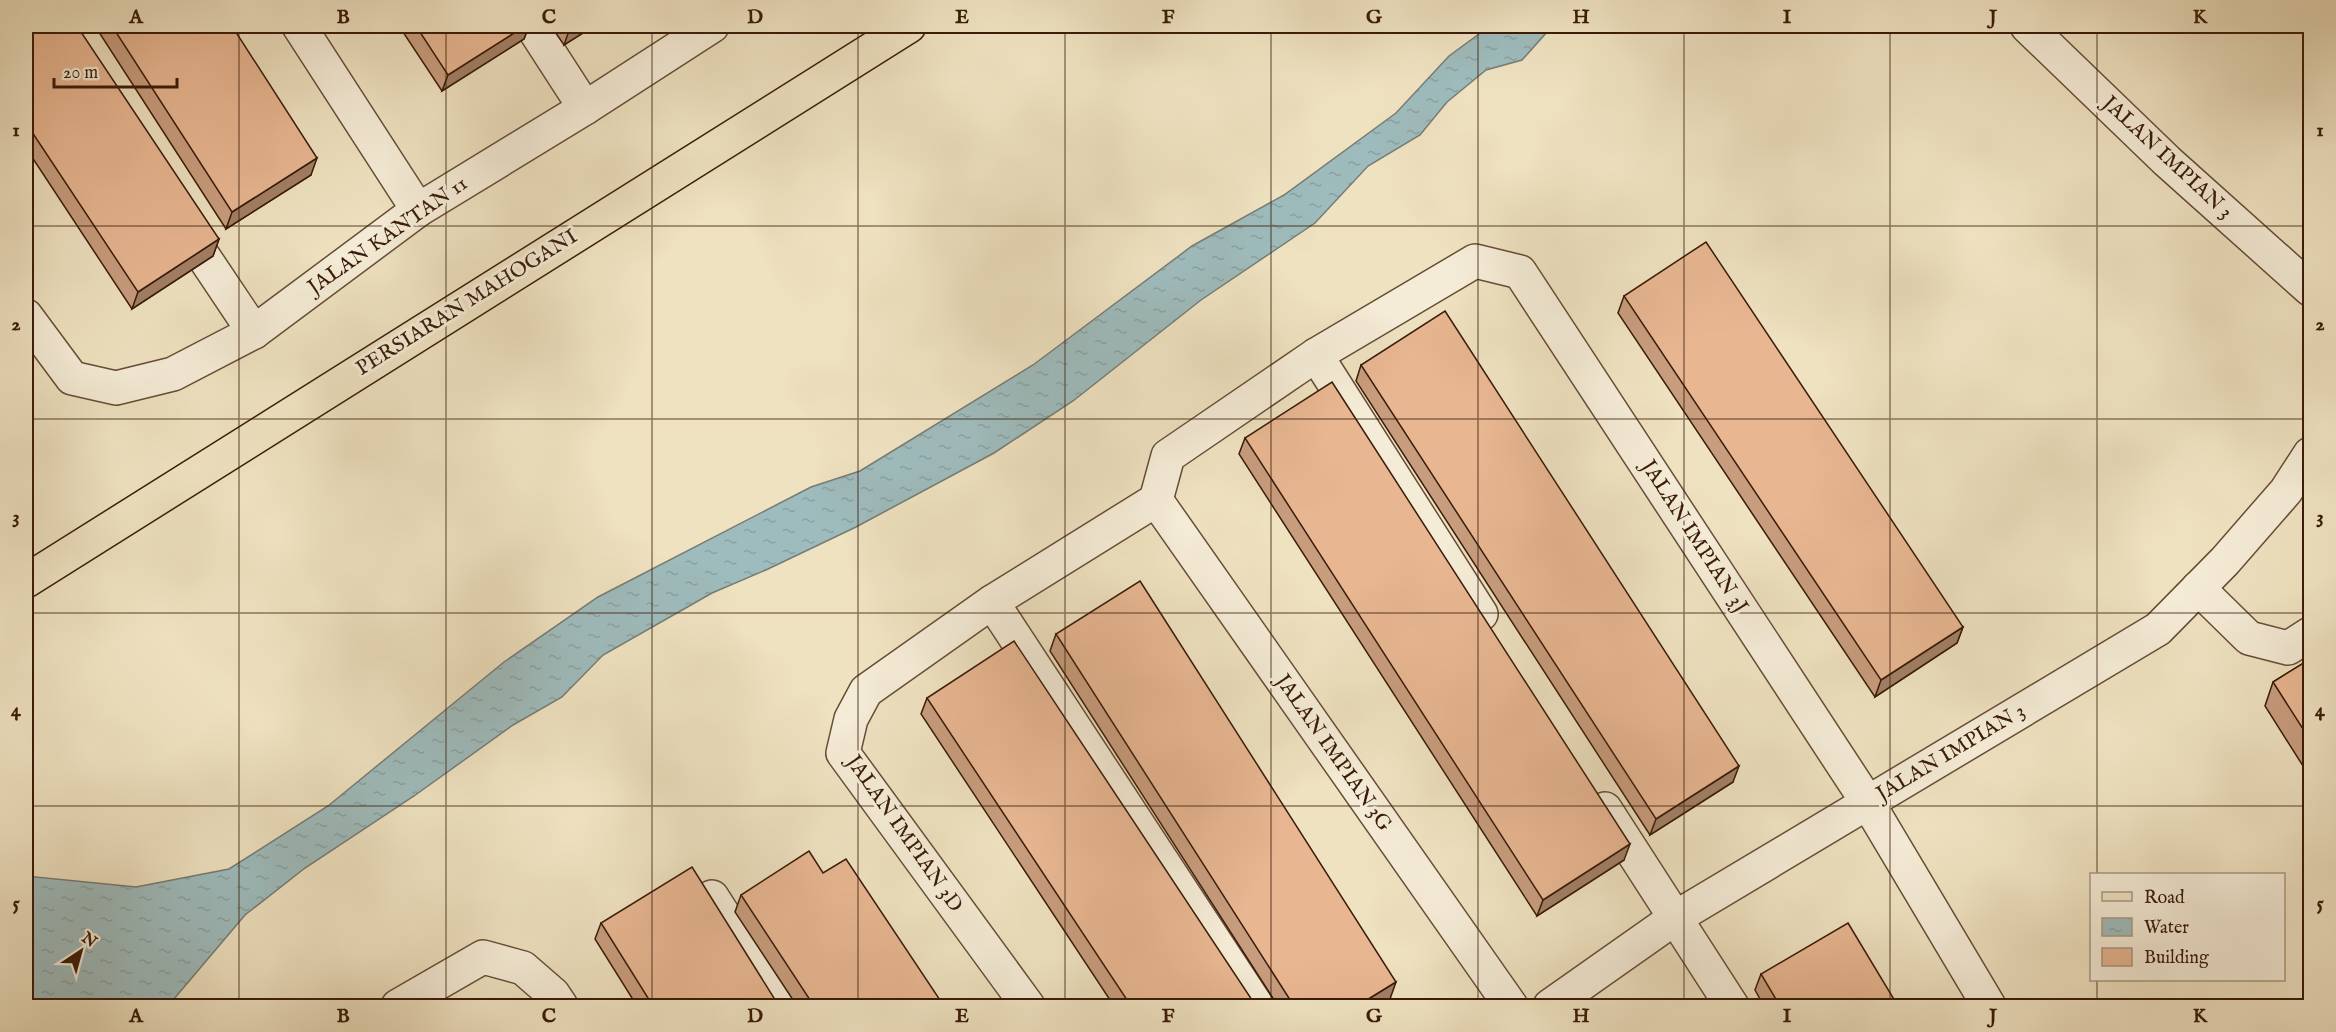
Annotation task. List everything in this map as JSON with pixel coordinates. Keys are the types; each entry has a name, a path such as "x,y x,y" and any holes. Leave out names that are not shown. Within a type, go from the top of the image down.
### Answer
{"main road":[{"name":"PERSIARAN MAHOGANI","path":"26,581 909,26"}],"street":[{"path":"299,26 418,210"},
{"path":"532,26 585,108"},
{"name":"JALAN KANTAN 11","path":"26,315 72,378 116,388 172,374 254,332 418,210 585,108 712,26"},
{"name":"JALAN IMPIAN 3","path":"2026,26 2167,160 2310,289"},
{"path":"168,203 254,332"},
{"name":"JALAN IMPIAN 3J","path":"1316,355 1474,261 1521,272 1868,803 1989,1006"},
{"path":"1156,500 1168,456 1316,355 1496,636"},
{"name":"JALAN IMPIAN 3","path":"1550,1006 1675,918 2158,629 2226,561 2286,491 2310,454"},
{"name":"JALAN IMPIAN 3D","path":"1028,1006 843,753 850,719 866,691 992,602 1156,500"},
{"name":"JALAN IMPIAN 3G","path":"1156,500 1511,1006"},
{"path":"2198,588 2249,638 2288,648 2310,634"},
{"path":"992,602 1257,1006"},
{"path":"1592,787 1732,1006"},
{"path":"712,897 782,1006"},
{"path":"398,1006 483,957 523,968 552,994 561,1006"}],"water":[{"path":"1490,26 1561,26 1548,31 1522,60 1486,70 1447,102 1420,135 1368,166 1315,223 1201,300 1073,401 994,453 856,527 712,593 603,655 562,697 513,725 414,796 305,868 245,915 168,1006 26,1006 26,876 136,887 229,869 328,806 504,662 598,597 811,487 860,471 1033,365 1192,246 1284,195 1396,113 1449,56"}],"building":[{"path":"26,26 77,26 219,239 138,292 26,123"},
{"path":"112,26 232,26 317,158 232,212"},
{"path":"416,26 525,26 448,75"},
{"path":"1706,242 1963,627 1881,680 1624,296"},
{"path":"1445,311 1739,766 1656,819 1361,365"},
{"path":"1332,382 1630,844 1543,900 1245,438"},
{"path":"1140,581 1396,982 1357,1006 1294,1006 1056,634"},
{"path":"1014,641 1256,1006 1131,1006 927,698"},
{"path":"2310,659 2310,740 2273,682"},
{"path":"809,851 823,873 846,859 944,1006 814,1006 741,895"},
{"path":"692,867 779,1006 653,1006 601,923"},
{"path":"1848,923 1898,1006 1780,1006 1761,974"},
{"path":"1727,1000 1730,1006 1715,1006"}]}
